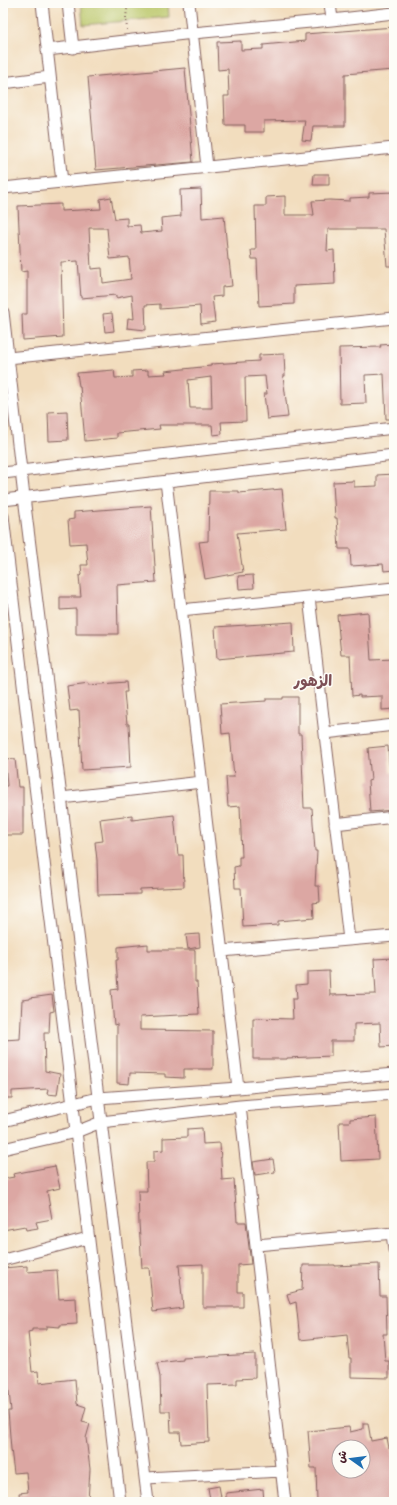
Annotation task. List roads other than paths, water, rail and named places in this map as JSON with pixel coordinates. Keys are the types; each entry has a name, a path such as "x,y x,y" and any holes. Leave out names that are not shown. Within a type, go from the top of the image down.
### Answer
{"street":[{"path":"42,3 62,182"},
{"path":"68,3 73,48"},
{"path":"189,3 207,167"},
{"path":"330,3 332,20"},
{"path":"47,50 193,33 394,13"},
{"path":"3,83 50,77"},
{"path":"3,188 394,148"},
{"path":"3,312 7,364 148,1502"},
{"path":"7,364 394,318"},
{"path":"3,473 394,428"},
{"path":"3,500 394,455"},
{"path":"166,481 238,1088"},
{"path":"3,516 120,1502"},
{"path":"181,610 394,588"},
{"path":"309,597 349,940"},
{"path":"325,732 394,725"},
{"path":"61,798 202,782"},
{"path":"335,824 394,817"},
{"path":"222,952 394,936"},
{"path":"3,1120 98,1098 238,1088 394,1074"},
{"path":"3,1149 76,1132 101,1122 240,1106 394,1094"},
{"path":"240,1106 285,1502"},
{"path":"256,1245 393,1233 394,1250"},
{"path":"3,1260 88,1238"},
{"path":"146,1478 282,1471"}],"district":[{"name":"الزهور","path":"313,682"}]}
